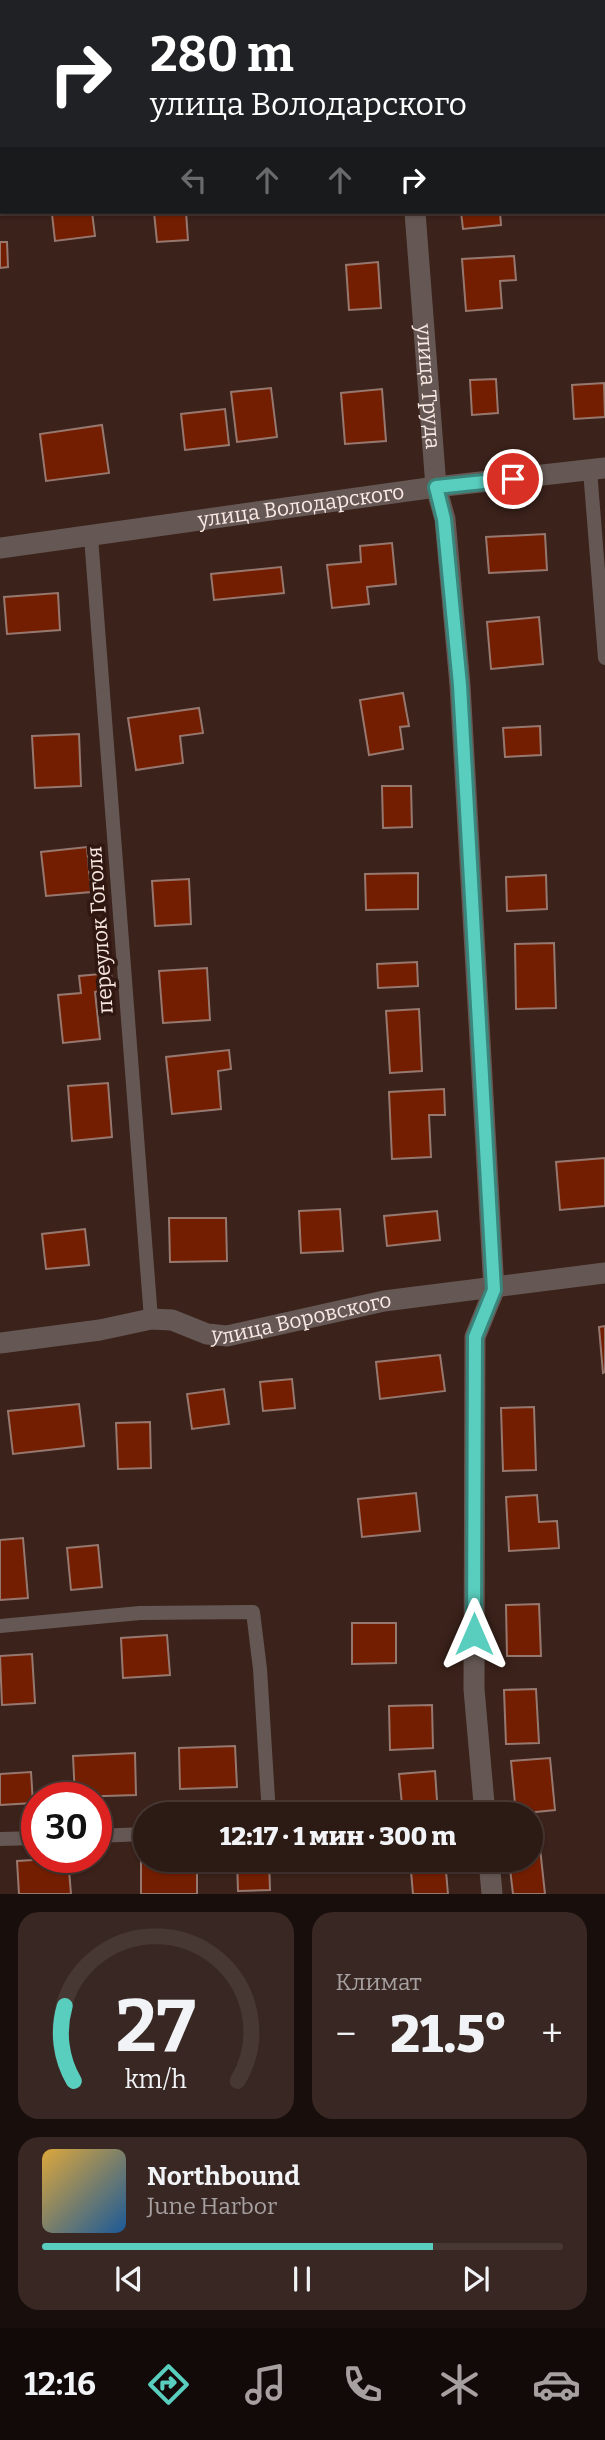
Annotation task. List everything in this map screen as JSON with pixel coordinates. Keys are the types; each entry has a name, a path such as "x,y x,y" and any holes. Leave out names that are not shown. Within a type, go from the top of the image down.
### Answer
{"street":[{"name":"улица Труда","path":"415,214 436,487 444,519 460,685 493,1286 488,1309 475,1337 474,1689 484,1802"},
{"name":"улица Володарского","path":"0,548 436,487 598,469"},
{"name":"улица Воровского","path":"0,1343 100,1330 151,1320 172,1320 207,1334 227,1336 384,1301 605,1273"},
{"path":"490,1872 492,1894"}],"lane":[{"path":"598,469 605,658"},
{"name":"переулок Гоголя","path":"91,537 151,1320"},
{"path":"0,1626 140,1613 253,1612 260,1669 268,1802"},
{"path":"112,1836 133,1835"},
{"path":"0,1839 21,1838"}],"building":[{"path":"52,214 92,214 95,236 55,241"},
{"path":"154,214 186,214 188,240 157,242"},
{"path":"461,214 500,214 501,225 463,229"},
{"path":"0,242 7,242 8,267 0,268"},
{"path":"514,256 516,280 500,281 502,308 466,311 462,259"},
{"path":"378,262 381,308 349,310 346,265"},
{"path":"496,379 498,413 472,415 470,380"},
{"path":"604,383 605,417 574,419 572,385"},
{"path":"271,388 277,437 237,442 231,392"},
{"path":"382,389 386,441 345,444 341,393"},
{"path":"225,409 229,445 185,450 181,414"},
{"path":"102,425 109,473 46,481 40,434"},
{"path":"545,534 547,570 489,573 486,537"},
{"path":"392,543 396,584 367,587 369,604 332,608 327,565 361,562 360,546"},
{"path":"281,567 284,593 214,600 211,574"},
{"path":"58,593 60,630 7,634 4,597"},
{"path":"539,617 543,664 491,669 487,622"},
{"path":"403,693 409,726 400,727 403,749 369,755 360,700"},
{"path":"199,708 203,733 180,736 183,763 136,770 128,718"},
{"path":"540,726 541,755 505,757 503,728"},
{"path":"79,734 81,786 35,788 32,736"},
{"path":"382,786 411,786 412,827 383,828"},
{"path":"87,847 91,892 46,896 41,852"},
{"path":"418,873 418,909 366,910 365,874"},
{"path":"546,875 547,909 507,911 506,877"},
{"path":"189,879 191,924 155,926 152,881"},
{"path":"554,943 556,1008 516,1009 515,944"},
{"path":"417,962 418,986 378,988 377,964"},
{"path":"207,968 210,1020 163,1023 159,971"},
{"path":"111,973 113,990 95,992 100,1039 63,1043 58,995 81,993 79,976"},
{"path":"419,1009 422,1071 390,1073 386,1011"},
{"path":"229,1050 231,1069 218,1071 221,1109 172,1114 166,1057"},
{"path":"108,1083 112,1137 72,1141 68,1086"},
{"path":"444,1089 445,1115 429,1115 431,1157 392,1159 389,1092"},
{"path":"605,1158 605,1206 560,1210 556,1162"},
{"path":"340,1209 343,1251 301,1253 299,1211"},
{"path":"437,1211 440,1240 387,1246 384,1216"},
{"path":"169,1218 226,1218 227,1261 170,1262"},
{"path":"85,1229 89,1265 46,1269 42,1234"},
{"path":"605,1326 605,1372 603,1373 599,1327"},
{"path":"440,1355 445,1391 380,1399 376,1362"},
{"path":"292,1379 295,1408 263,1411 260,1382"},
{"path":"224,1389 229,1424 192,1429 187,1394"},
{"path":"79,1404 84,1446 13,1454 8,1411"},
{"path":"534,1407 536,1470 503,1471 501,1408"},
{"path":"150,1422 151,1468 118,1469 116,1423"},
{"path":"416,1493 420,1531 362,1537 358,1499"},
{"path":"537,1495 539,1522 557,1521 559,1548 509,1551 506,1497"},
{"path":"23,1538 28,1598 0,1600 0,1540"},
{"path":"98,1545 102,1587 71,1590 67,1548"},
{"path":"539,1604 541,1656 507,1656 506,1605"},
{"path":"352,1623 396,1623 396,1663 352,1664"},
{"path":"167,1635 170,1675 123,1678 121,1638"},
{"path":"32,1654 35,1703 2,1705 0,1656"},
{"path":"536,1689 539,1743 506,1744 504,1690"},
{"path":"432,1705 433,1748 390,1750 389,1706"},
{"path":"235,1746 237,1787 180,1789 179,1748"},
{"path":"135,1753 136,1795 112,1796 112,1782 74,1782 73,1756"},
{"path":"550,1758 555,1810 543,1811 543,1802 515,1802 511,1761"},
{"path":"435,1771 437,1802 402,1802 399,1774"},
{"path":"31,1772 32,1782 21,1782 21,1804 0,1805 0,1774"},
{"path":"17,1861 21,1861 21,1873 69,1873 71,1894 19,1894"},
{"path":"141,1872 197,1872 197,1894 141,1894"},
{"path":"237,1872 269,1872 270,1890 238,1891"},
{"path":"411,1872 446,1872 448,1894 413,1894"},
{"path":"510,1872 543,1872 545,1894 513,1894"}],"route":[{"path":"474,1634 475,1337 494,1290 460,685 444,519 436,487 513,479"}]}
